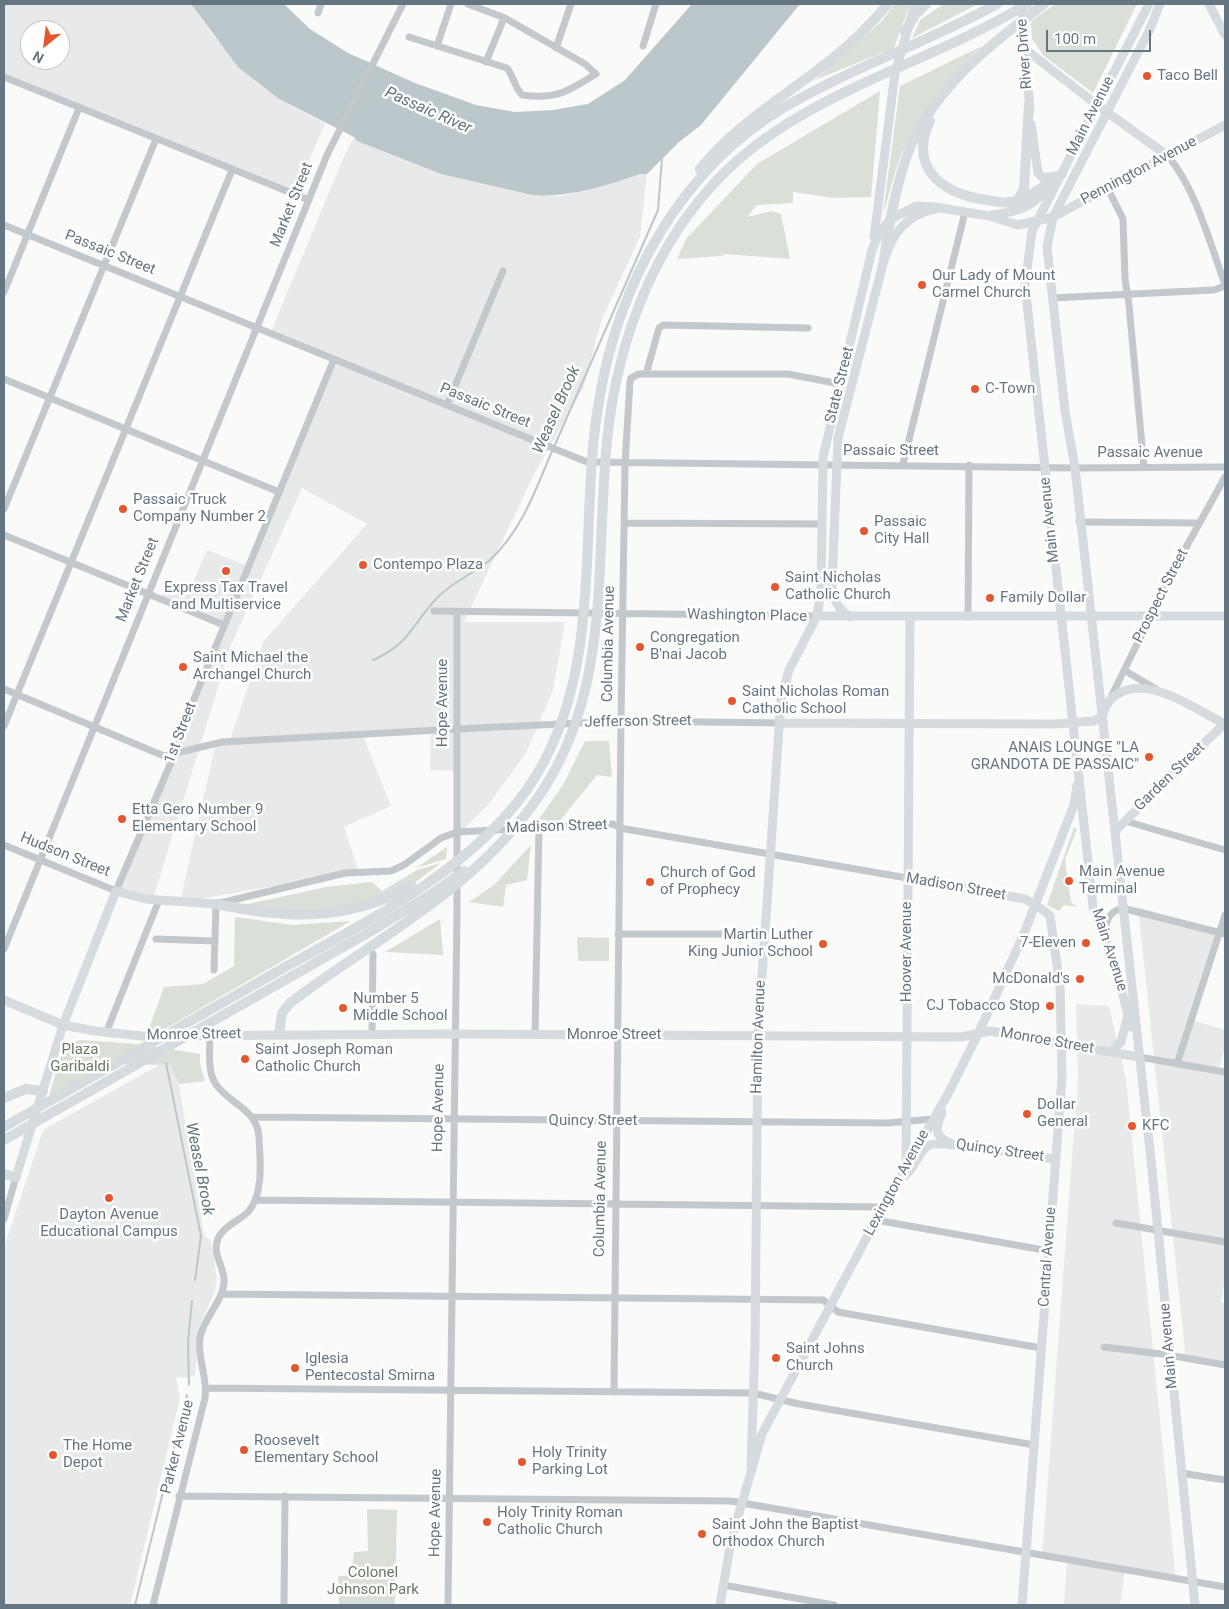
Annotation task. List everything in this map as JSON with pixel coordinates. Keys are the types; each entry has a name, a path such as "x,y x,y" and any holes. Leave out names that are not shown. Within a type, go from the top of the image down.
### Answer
{"highway":[{"path":"4,1127 408,895 483,840 503,819 532,782 556,736 575,678 583,626 592,452 598,402 613,337 637,275 695,175 720,146 765,108 840,53 888,4"},
{"path":"905,32 915,14 926,4"},
{"path":"664,226 711,165 739,139 770,116 831,82 997,4"},
{"path":"279,1034 282,1013 290,1002 446,890 503,839 521,819 550,778 572,735 589,679 597,625 604,478 615,386 636,315 666,249 686,218 709,188 749,150 794,119 852,89 965,37 1027,4"},
{"path":"884,260 891,219 910,147 930,113 960,76 989,46 1044,4"},
{"path":"960,76 934,115 927,130 924,145 929,169 938,182 959,194 1002,203 1015,201 1062,174"},
{"path":"1015,201 1024,189 1029,104"},
{"path":"216,904 301,915 341,913 388,898 446,868"},
{"path":"4,1140 446,890"},
{"path":"4,1098 26,1089 43,1091"},
{"path":"4,1174 16,1177"}],"main road":[{"path":"872,250 882,186 893,86 905,32 915,4"},
{"name":"River Drive","path":"1022,4 1029,104 1038,173 1043,178 1062,174"},
{"name":"Main Avenue","path":"1139,1057 1118,976 1093,907 1024,285 1032,231 1149,4"},
{"name":"Main Avenue","path":"1160,4 1149,31 1053,216 1047,247 1065,411 1075,468 1079,522 1115,831 1158,1230 1195,1605"},
{"path":"1209,4 1225,35"},
{"path":"1025,49 1107,113 1168,156"},
{"name":"Pennington Avenue","path":"1053,216 1108,189 1225,125"},
{"name":"State Street","path":"989,216 1018,212 1040,197 1062,174"},
{"name":"State Street","path":"817,616 821,591 823,465 872,250 880,232 891,219 916,206 945,208 989,216 1018,225 1037,222 1053,216"},
{"name":"State Street","path":"850,617 838,609 832,585 835,464 838,438 884,260 894,236 905,222 927,211 945,208"},
{"name":"Washington Place","path":"817,616 1225,616"},
{"name":"Hamilton Avenue","path":"751,1466 754,1393 758,1035 781,723 781,699 789,670 817,616"},
{"name":"Hoover Avenue","path":"906,1167 910,617"},
{"path":"1110,700 1123,691 1134,688 1156,689 1225,724"},
{"name":"Prospect Street","path":"1101,717 1110,700"},
{"name":"Jefferson Street","path":"781,723 1072,724 1094,722 1101,717"},
{"name":"Garden Street","path":"1115,831 1225,724"},
{"name":"Lexington Avenue","path":"720,1605 741,1503 762,1434 876,1220 901,1179 954,1082 1006,978 1074,805 1077,761"},
{"name":"Madison Street","path":"907,878 1024,899 1046,912"},
{"name":"Madison Street","path":"116,891 127,896 216,904"},
{"name":"1st Street","path":"16,1177 64,1025 116,891"},
{"name":"Central Avenue","path":"1022,1605 1049,1252 1062,1044 1060,985 1050,916 1046,912"},
{"name":"Monroe Street","path":"4,1000 64,1025 106,1033 142,1036 210,1034 535,1034 961,1038 991,1031 1139,1057"},
{"path":"1111,1052 1121,1042 1124,1035 1128,1012"},
{"path":"954,1082 936,1131 940,1138 958,1144"},
{"name":"Quincy Street","path":"901,1179 911,1171 928,1145 958,1144 1055,1159"}],"street":[{"path":"318,13 321,4"},
{"name":"Market Street","path":"4,949 201,460 309,200 335,140 403,4"},
{"path":"437,46 451,4"},
{"path":"408,37 507,68 512,75 514,86 522,95 538,97 565,93 596,74 585,64 483,6 468,4"},
{"path":"556,48 571,4"},
{"path":"643,46 656,4"},
{"path":"486,62 504,18"},
{"path":"4,77 309,200"},
{"path":"4,292 79,108"},
{"path":"4,509 102,264 156,139"},
{"path":"1052,298 1214,290 1225,285 1188,188 1177,166 1168,156"},
{"path":"4,726 232,170"},
{"path":"1108,189 1123,220 1127,294 1144,467"},
{"path":"903,464 965,212"},
{"name":"Passaic Street","path":"4,225 548,448 587,462 625,464 903,464 1075,468"},
{"path":"447,405 503,271"},
{"path":"808,328 663,325 659,328 646,374 788,374 840,384"},
{"name":"1st Street","path":"116,891 175,753 185,721 334,359"},
{"name":"Columbia Avenue","path":"614,1392 616,1035 625,464 630,382 635,374 646,374"},
{"path":"4,379 279,492"},
{"path":"968,617 969,465"},
{"name":"Passaic Avenue","path":"1075,468 1225,467"},
{"name":"Prospect Street","path":"1110,700 1150,617 1225,476"},
{"path":"1079,522 1200,523"},
{"path":"625,523 821,524"},
{"path":"4,534 224,625"},
{"name":"Washington Place","path":"434,611 623,615 817,616"},
{"name":"Hope Avenue","path":"448,1605 457,832 457,612"},
{"path":"1124,670 1156,689"},
{"name":"Jefferson Street","path":"4,689 164,756 222,742 457,729 621,721 781,723"},
{"path":"1125,821 1225,850"},
{"name":"Madison Street","path":"216,904 346,873 391,871 404,865 441,838 457,832 614,824 620,828 907,878"},
{"path":"535,1034 539,828"},
{"name":"Hudson Street","path":"4,845 116,891"},
{"path":"106,1033 159,900"},
{"path":"214,970 216,904"},
{"path":"1103,936 1109,916 1115,910 1122,908 1222,933"},
{"path":"1177,1064 1222,933 1225,916"},
{"path":"618,934 765,934"},
{"path":"156,939 215,941"},
{"path":"372,1035 373,954"},
{"path":"210,1034 210,1065 215,1083 253,1117 258,1136 259,1182 255,1200 884,1207"},
{"name":"Monroe Street","path":"1139,1057 1225,1072"},
{"name":"Quincy Street","path":"253,1117 757,1122 906,1122 933,1119"},
{"path":"4,1219 16,1177"},
{"name":"Parker Avenue","path":"152,1605 206,1388 200,1352 201,1336 220,1294 224,1277 216,1251 217,1241 222,1232 248,1212 255,1200"},
{"path":"876,1220 1049,1252"},
{"path":"1116,1223 1225,1242"},
{"path":"220,1294 822,1300 838,1312 1042,1348"},
{"path":"1104,1347 1169,1355 1225,1365"},
{"path":"206,1388 754,1393 1034,1445"},
{"path":"1181,1473 1225,1480"},
{"path":"179,1496 741,1503 1225,1587"},
{"path":"284,1605 285,1496"},
{"path":"723,1585 834,1605"}],"shaded area":[{"path":"4,4 191,4 214,37 279,99 325,124 294,194 4,77"},
{"path":"354,137 357,141 441,174 532,195 561,196 640,174 647,174 640,237 601,321 584,387 535,472 464,622 565,622 553,690 526,753 488,805 455,837 455,771 430,770 431,729 362,733 391,806 344,827 359,872 180,902 216,742 230,740 263,642 367,524 302,488 231,645 153,899 115,892 224,625 160,599 167,582 189,591 207,550 248,566 332,360 270,334 342,161"},
{"path":"1138,907 1220,932 1192,1020 1225,1030 1225,1047 1218,1071 1225,1073 1225,1277 1221,1302 1225,1303 1225,1366 1186,1360"},
{"path":"1076,1004 1109,1006 1126,1080 1176,1580 1125,1570 1120,1605 1064,1605 1067,1561 1042,1557 1078,1078"},
{"name":"Dayton Avenue Educational Campus","path":"159,1065 170,1065 179,1084 204,1236 211,1241 217,1279 214,1293 200,1325 195,1376 176,1378 180,1398 130,1605 4,1605 4,1248 43,1130"}],"green space":[{"path":"895,4 910,4 894,48 815,80 882,21"},
{"path":"944,4 978,4 912,38 920,20"},
{"path":"1055,4 1137,4 1093,93 1044,56 1032,39 1031,21"},
{"path":"982,46 937,94 918,122 900,159 883,214 900,86"},
{"path":"880,91 871,197 834,198 793,192 793,203 757,205 747,217 772,211 781,214 790,259 725,254 721,256 677,259 686,239 757,164"},
{"path":"585,741 609,741 612,777 597,775 558,823 539,819 563,785"},
{"path":"1074,827 1077,829 1065,860 1071,902 1077,907 1064,905 1059,911 1047,905"},
{"path":"531,845 527,880 506,885 503,907 469,902 494,885"},
{"path":"447,847 446,859 416,868"},
{"path":"441,863 413,884 386,896 325,912 239,906 326,887 372,882 382,891 417,870"},
{"path":"235,917 293,925 351,921 163,1030 149,1029 164,987 203,984 234,966"},
{"path":"440,919 443,955 385,952"},
{"path":"577,937 609,938 609,961 578,961"},
{"name":"Plaza Garibaldi","path":"80,1040 138,1044 200,1054 200,1064 205,1081 179,1084 170,1065 108,1064 49,1096 62,1052 69,1044"},
{"name":"Colonel Johnson Park","path":"367,1509 397,1510 395,1605 339,1605 338,1576 351,1576 354,1552 368,1551"}],"water":[{"name":"Passaic River","path":"191,4 284,4 310,29 348,53 415,83 476,105 515,112 553,110 588,104 625,80 692,4 800,4 701,125 679,142 647,174 640,174 573,193 532,195 441,174 357,141 354,137 279,99 238,67"}],"waterway":[{"name":"Weasel Brook","path":"554,447 658,210 662,159"},
{"name":"Weasel Brook","path":"373,660 385,654 403,640 443,592 490,560 501,549 527,509 552,451"},
{"name":"Weasel Brook","path":"166,1063 201,1236 195,1280"},
{"name":"Weasel Brook","path":"189,1385 188,1341 192,1301"},
{"name":"Weasel Brook","path":"135,1605 187,1395"}],"place":[{"name":"Taco Bell","path":"1147,76"},
{"name":"Our Lady of Mount Carmel Church","path":"922,285"},
{"name":"C-Town","path":"975,389"},
{"name":"Passaic Truck Company Number 2","path":"123,509"},
{"name":"Passaic City Hall","path":"864,531"},
{"name":"Contempo Plaza","path":"363,565"},
{"name":"Express Tax Travel and Multiservice","path":"226,571"},
{"name":"Saint Nicholas Catholic Church","path":"775,587"},
{"name":"Family Dollar","path":"990,598"},
{"name":"Congregation B'nai Jacob","path":"640,647"},
{"name":"Saint Michael the Archangel Church","path":"183,667"},
{"name":"Saint Nicholas Roman Catholic School","path":"732,701"},
{"name":"ANAIS LOUNGE \"LA GRANDOTA DE PASSAIC\"","path":"1149,757"},
{"name":"Etta Gero Number 9 Elementary School","path":"122,819"},
{"name":"Main Avenue Terminal","path":"1069,881"},
{"name":"Church of God of Prophecy","path":"650,882"},
{"name":"7-Eleven","path":"1086,943"},
{"name":"Martin Luther King Junior School","path":"823,944"},
{"name":"McDonald's","path":"1080,979"},
{"name":"CJ Tobacco Stop","path":"1050,1006"},
{"name":"Number 5 Middle School","path":"343,1008"},
{"name":"Saint Joseph Roman Catholic Church","path":"245,1059"},
{"name":"Dollar General","path":"1027,1114"},
{"name":"KFC","path":"1132,1126"},
{"name":"Dayton Avenue Educational Campus","path":"109,1198"},
{"name":"Saint Johns Church","path":"776,1358"},
{"name":"Iglesia Pentecostal Smirna","path":"295,1368"},
{"name":"Roosevelt Elementary School","path":"244,1450"},
{"name":"The Home Depot","path":"53,1455"},
{"name":"Holy Trinity Parking Lot","path":"522,1462"},
{"name":"Holy Trinity Roman Catholic Church","path":"487,1522"},
{"name":"Saint John the Baptist Orthodox Church","path":"702,1534"}]}
